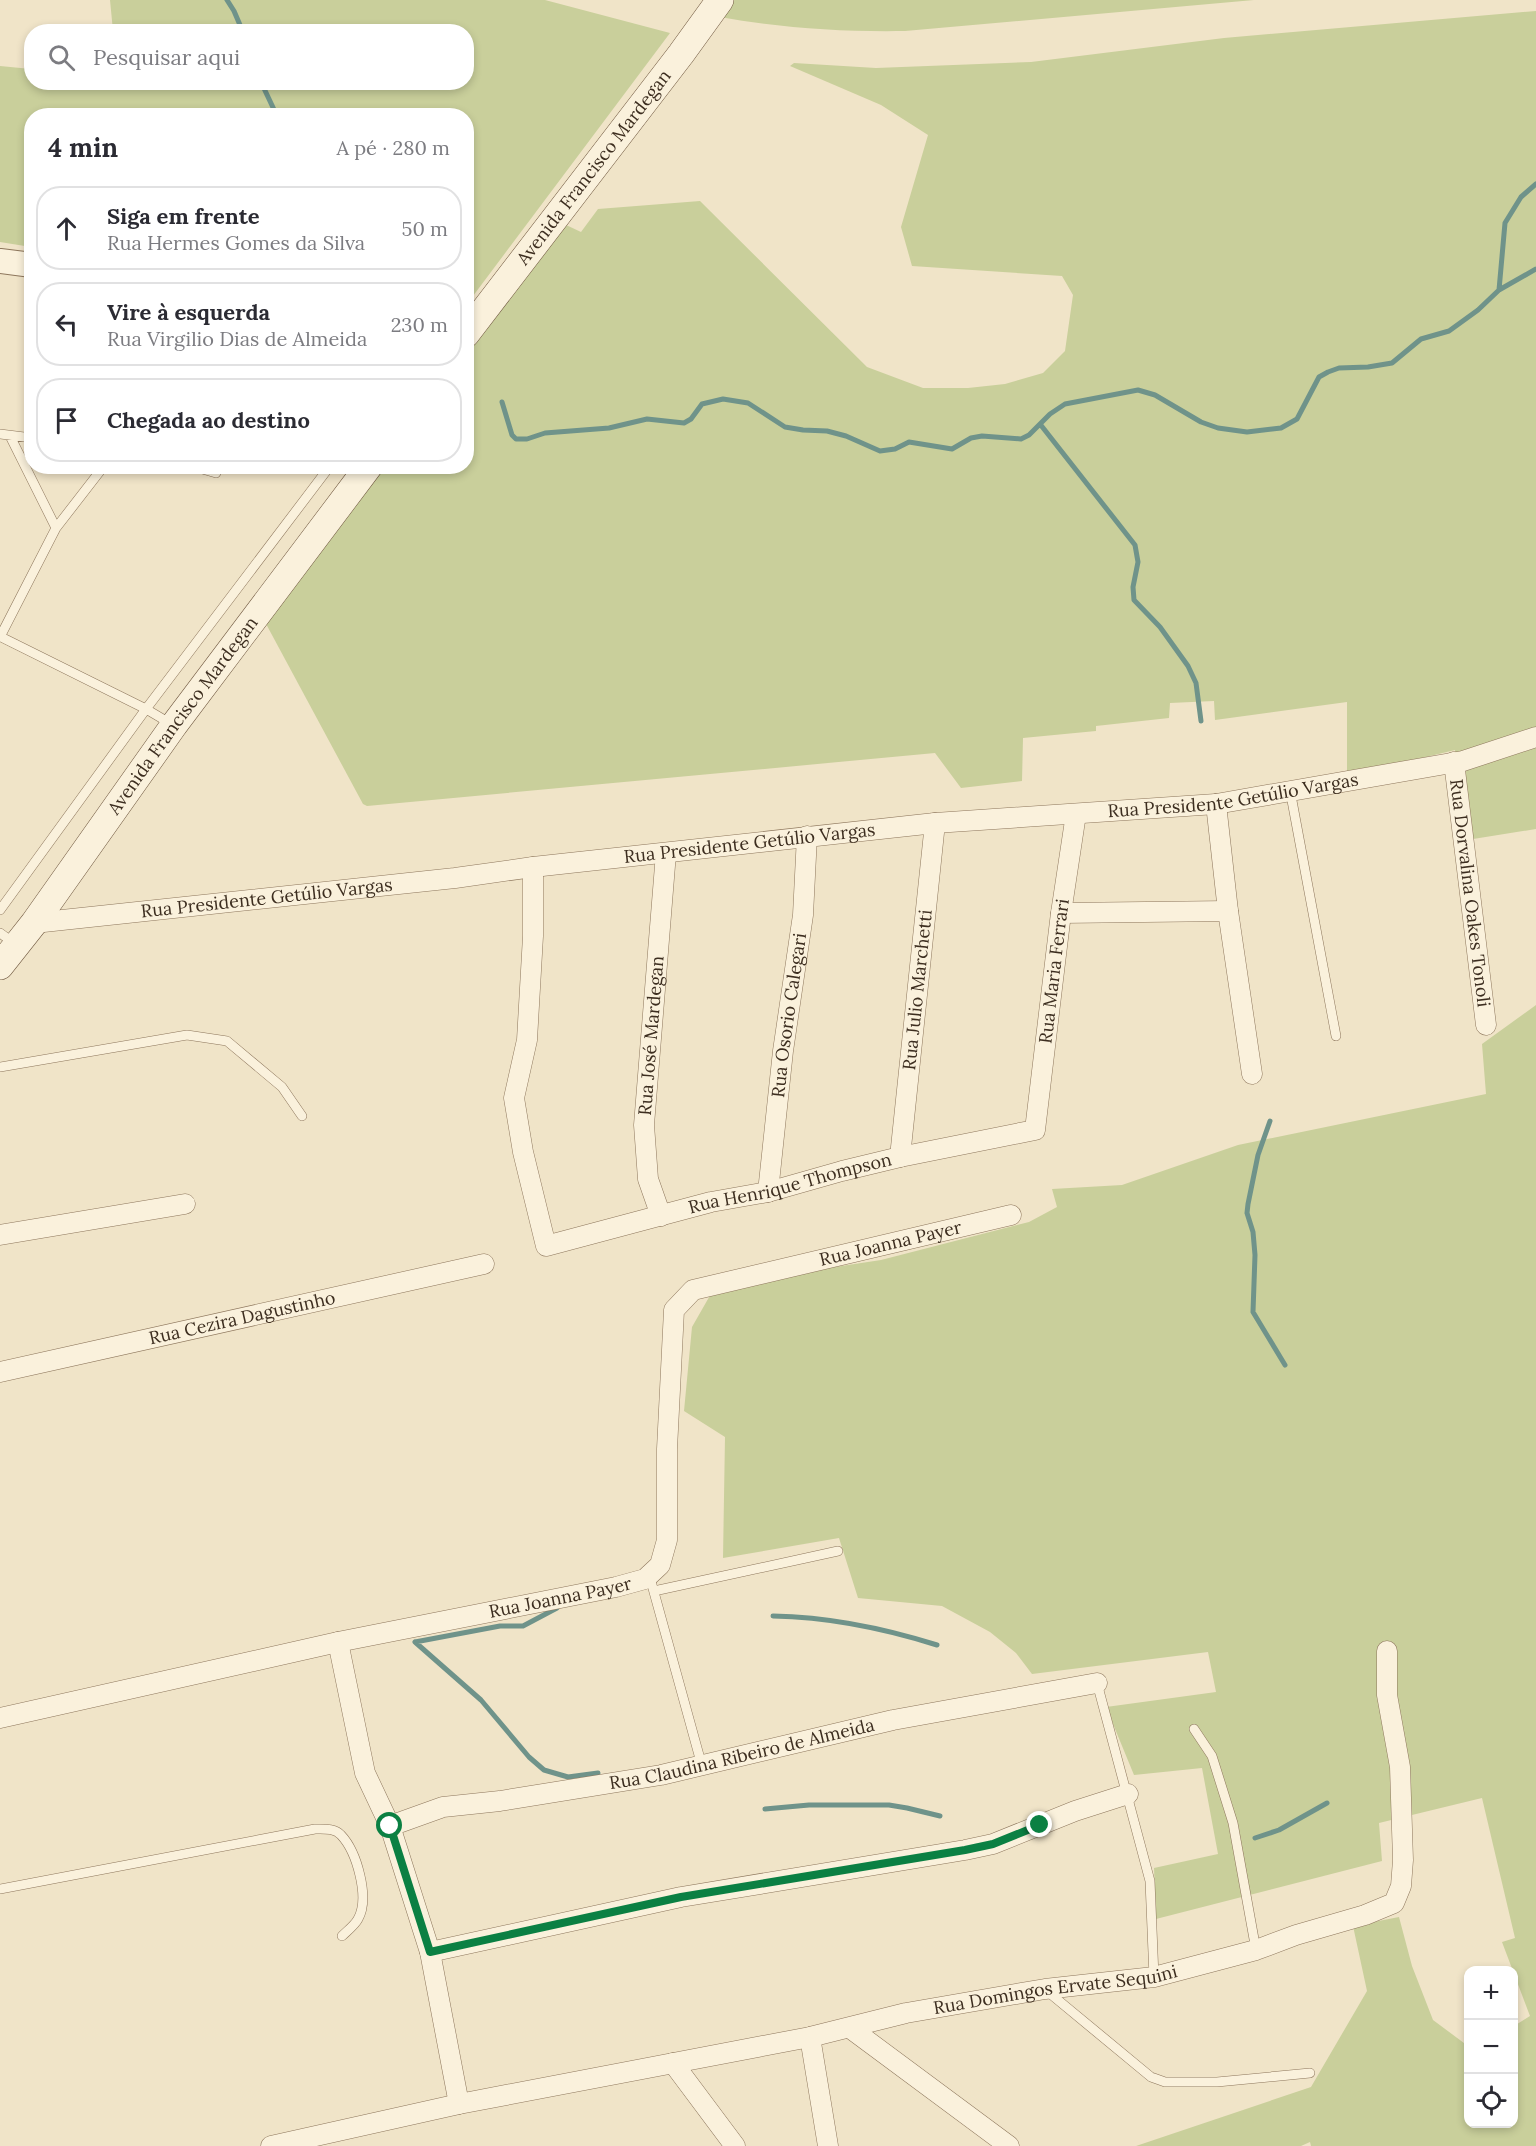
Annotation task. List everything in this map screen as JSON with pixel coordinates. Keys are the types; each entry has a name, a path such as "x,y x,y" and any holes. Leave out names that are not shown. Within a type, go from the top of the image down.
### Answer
{"main road":[{"name":"Avenida Francisco Mardegan","path":"474,324 720,0"},
{"name":"Avenida Francisco Mardegan","path":"0,966 8,939 34,923 174,725 363,474"}],"street":[{"path":"0,261 24,264"},
{"name":"Rua Presidente Getúlio Vargas","path":"34,923 934,823 1216,804 1459,761 1536,736"},
{"name":"Rua Dorvalina Oakes Tonoli","path":"1459,761 1486,1025"},
{"path":"1216,804 1228,911 1252,1074"},
{"name":"Rua Maria Ferrari","path":"1035,1130 1061,913 1076,814"},
{"name":"Rua Julio Marchetti","path":"900,1157 934,823"},
{"name":"Rua Osorio Calegari","path":"768,1192 783,1051 803,915 807,836"},
{"name":"Rua José Mardegan","path":"661,1216 648,1179 644,1125 666,853"},
{"name":"Rua Henrique Thompson","path":"534,867 534,936 527,1040 514,1098 523,1152 546,1246 711,1202 768,1192 900,1157 1035,1130"},
{"path":"1061,913 1228,911"},
{"path":"0,1235 185,1204"},
{"name":"Rua Joanna Payer","path":"0,1718 338,1642 616,1587 645,1579 652,1582 660,1565 667,1540 667,1449 674,1310 693,1290 1011,1215"},
{"name":"Rua Cezira Dagustinho","path":"0,1372 484,1264"},
{"path":"338,1642 365,1773 390,1826 430,1952 459,2104"},
{"name":"Rua Domingos Ervate Sequini","path":"271,2146 459,2104 810,2037 906,2013 1045,1989 1154,1977 1256,1950 1296,1935 1365,1915 1394,1903 1401,1886 1403,1860 1400,1767 1387,1695 1387,1651"},
{"name":"Rua Claudina Ribeiro de Almeida","path":"390,1826 443,1807 512,1799 661,1775 893,1720 1096,1683"},
{"path":"430,1952 681,1897 984,1846 1075,1811 1128,1794"},
{"path":"850,2028 1009,2146"},
{"path":"810,2037 828,2146"},
{"path":"674,2063 735,2146"}],"lane":[{"path":"0,434 24,437"},
{"path":"10,436 24,464"},
{"path":"29,474 56,528"},
{"path":"98,474 56,528 1,637 174,725"},
{"path":"0,910 146,709 324,474"},
{"path":"1290,790 1336,1036"},
{"path":"0,1067 188,1035 227,1041 282,1087 302,1116"},
{"path":"702,1766 652,1582 838,1551"},
{"path":"1096,1683 1150,1881 1154,1977"},
{"path":"1194,1729 1212,1756 1233,1823 1256,1950"},
{"path":"0,1889 315,1829 332,1830 341,1834 357,1863 363,1894 359,1918 342,1936"},
{"path":"1045,1989 1151,2077 1165,2082 1217,2082 1310,2073"}],"green space":[{"path":"110,0 545,0 670,33 474,295 474,108 24,108 24,246 0,242 0,66 24,68 24,90 474,90 474,24 112,24"},
{"path":"732,0 1254,0 905,31 882,31 789,27 720,17"},
{"path":"1536,11 1536,829 1467,840 1455,750 1347,776 1347,702 1215,720 1214,701 1170,703 1169,718 1096,726 1096,731 1023,738 1022,781 961,788 935,753 367,806 363,804 265,622 377,474 474,474 474,345 564,224 581,232 598,209 700,201 867,367 923,388 968,388 1005,384 1043,373 1065,351 1073,295 1062,276 912,266 901,227 928,135 881,105 790,66 794,63 876,68 1031,62 1224,38"},
{"path":"1536,1005 1536,2146 1311,2146 1310,2142 1301,2146 1136,2146 1311,2087 1367,1991 1353,1926 1399,1917 1412,1966 1433,2020 1464,2043 1464,2128 1518,2128 1518,2024 1530,2016 1518,1984 1518,1966 1511,1966 1502,1942 1515,1938 1482,1798 1379,1823 1382,1861 1156,1919 1154,1868 1218,1854 1202,1768 1134,1775 1106,1707 1216,1692 1208,1652 1032,1674 1016,1653 990,1632 942,1606 858,1598 839,1538 723,1558 725,1437 684,1411 692,1327 716,1285 881,1260 1029,1222 1057,1207 1052,1189 1122,1185 1238,1145 1486,1094 1482,1044"}],"waterway":[{"path":"227,0 240,24"},
{"path":"265,90 273,108"},
{"path":"1499,290 1505,223 1521,197 1536,184"},
{"path":"502,402 512,435 516,439 527,439 545,433 609,428 647,419 684,423 691,419 702,404 723,399 748,403 785,427 827,431 846,436 880,451 895,449 909,442 952,449 971,438 982,436 1021,439 1029,435 1050,414 1065,404 1138,390 1155,395 1201,422 1218,428 1247,432 1281,428 1297,419 1319,377 1339,368 1392,363 1421,339 1449,331 1478,310 1499,290 1536,269"},
{"path":"1040,424 1135,545 1138,562 1133,587 1134,600 1160,627 1188,666 1196,683 1201,721"},
{"path":"1270,1121 1258,1155 1247,1213 1253,1232 1255,1255 1253,1312 1285,1365"},
{"path":"415,1642 500,1626 523,1626 557,1608"},
{"path":"773,1616 856,1624 937,1645"},
{"path":"415,1642 481,1700 529,1757 544,1770 568,1777 598,1773"},
{"path":"1255,1838 1279,1830 1327,1803"},
{"path":"765,1809 809,1805 889,1805 940,1816"}],"route":[{"path":"390,1826 430,1952 681,1897 965,1850 993,1844 1040,1825"}]}
